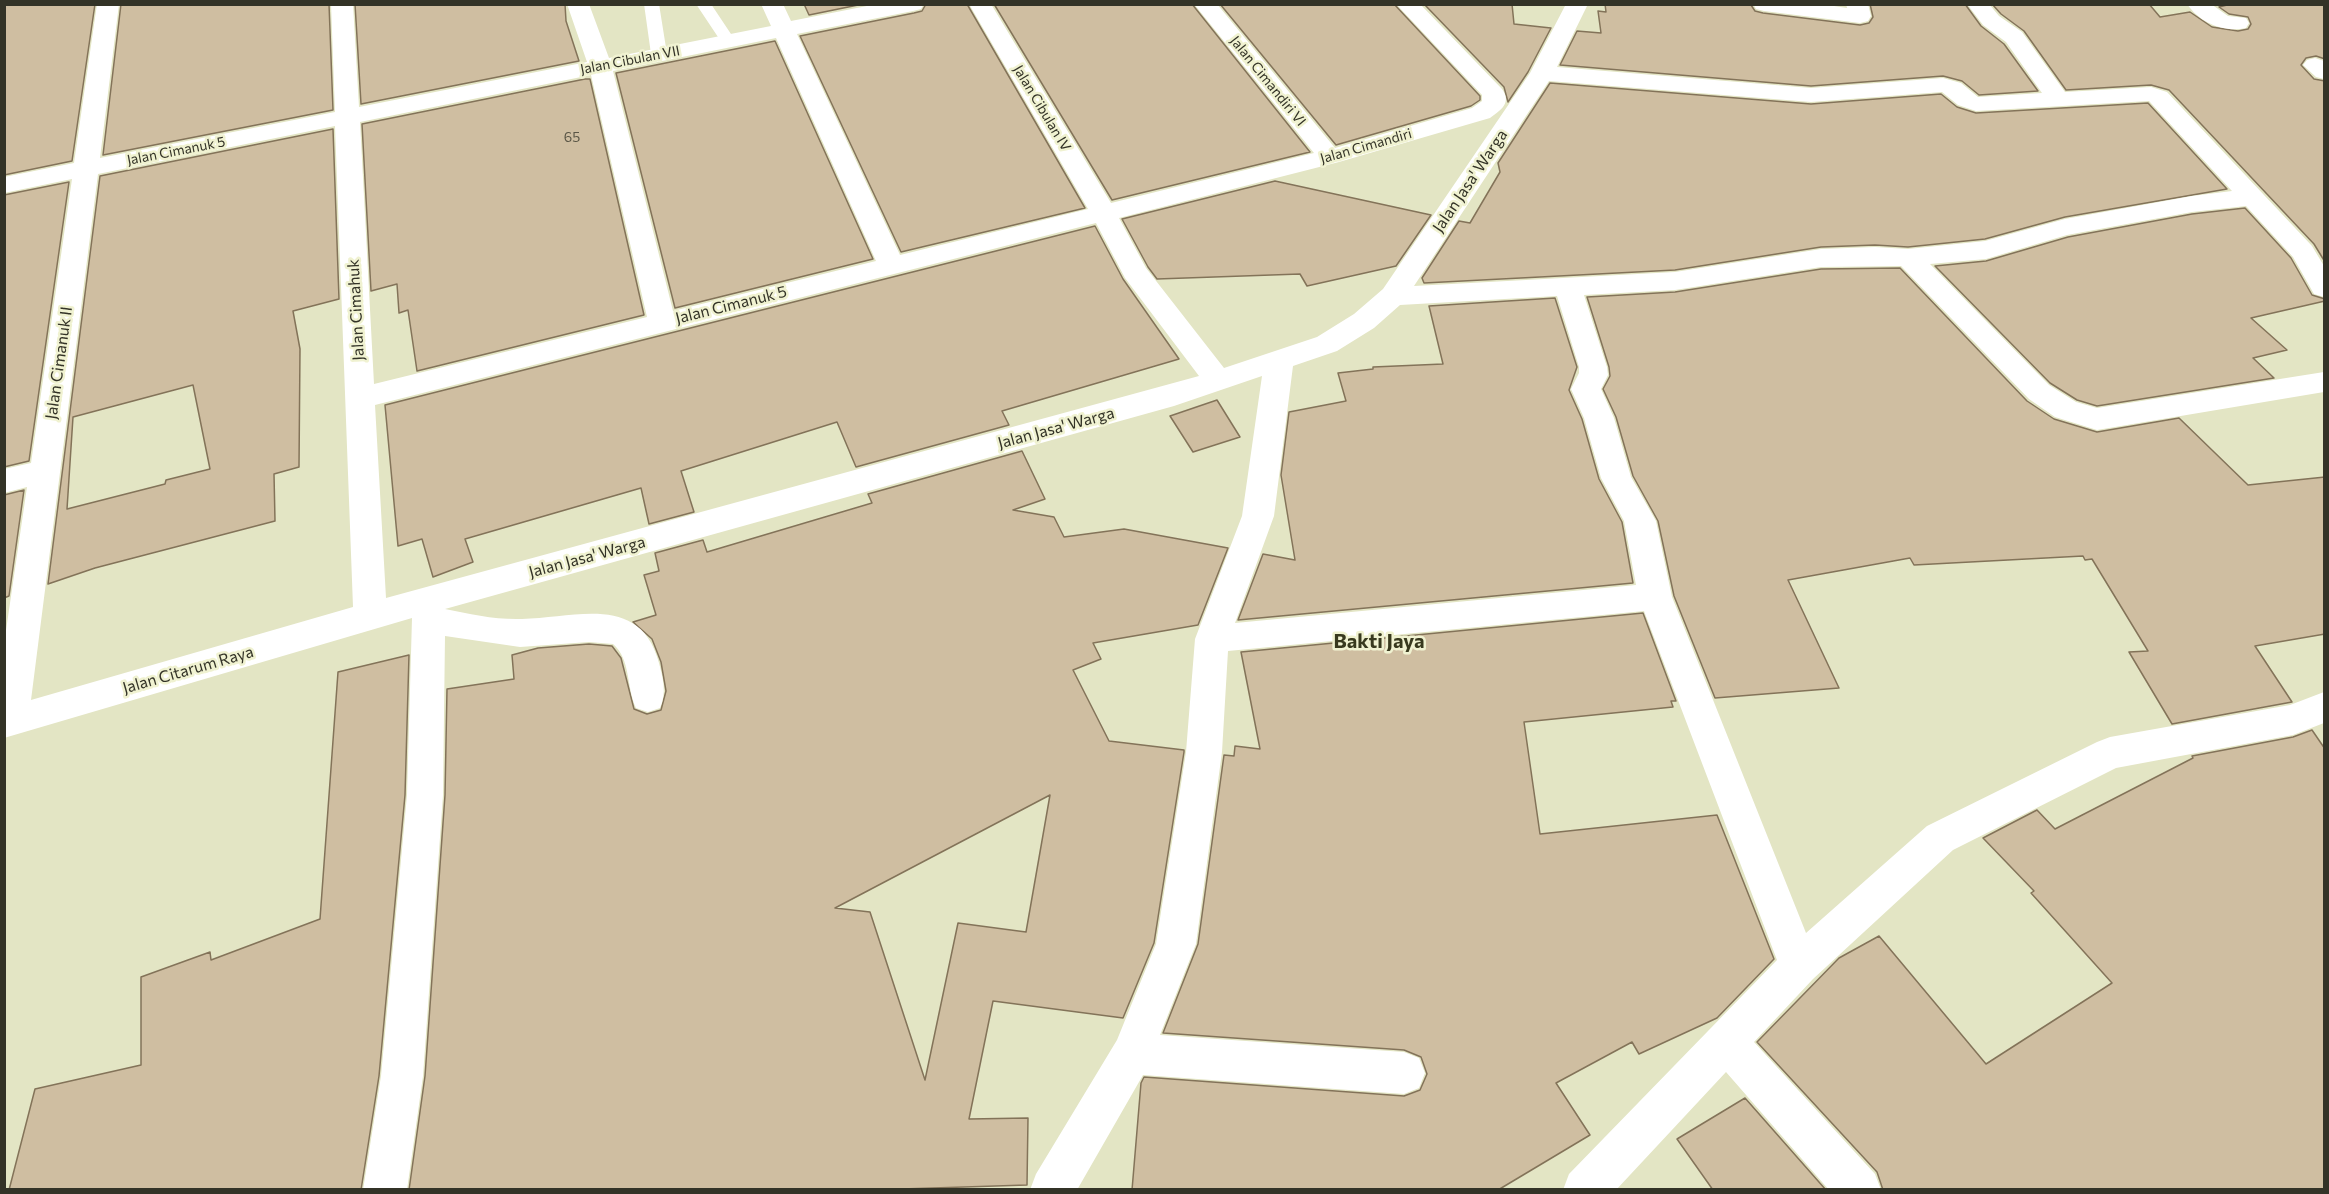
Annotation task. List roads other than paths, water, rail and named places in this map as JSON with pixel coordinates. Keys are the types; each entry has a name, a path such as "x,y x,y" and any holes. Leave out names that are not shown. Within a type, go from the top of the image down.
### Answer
{"street":[{"name":"Jalan Cimanuk II","path":"8,722 45,471 108,4"},
{"name":"Jalan Cimahuk","path":"342,4 370,616"},
{"path":"578,4 600,66 662,323"},
{"path":"772,4 891,265"},
{"name":"Jalan Cibulan VII","path":"347,118 913,4"},
{"name":"Jalan Cibulan IV","path":"980,4 1103,212 1135,272 1218,381"},
{"name":"Jalan Cimandiri VI","path":"1205,4 1330,157"},
{"name":"Jalan Cimandiri","path":"1103,212 1330,157 1481,113 1494,104 1494,94 1407,4"},
{"name":"Jalan Jasa' Warga","path":"370,616 426,611 1174,396 1327,344 1364,321 1394,296 1542,74 1577,4"},
{"path":"1764,4 1860,16 1857,4"},
{"path":"1978,4 1991,23 2014,37 2058,99"},
{"path":"2198,4 2211,18 2224,23 2238,23"},
{"path":"1542,74 1811,95 1943,85 1952,87 1965,101 1976,104 2145,93 2159,97 2252,196 2303,252 2325,288"},
{"name":"Jalan Cimanuk 5","path":"4,185 347,118"},
{"path":"1394,296 1675,281 1821,258 1875,256 1908,258 1986,250 2065,227 2192,204 2252,196"},
{"name":"Jalan Cimanuk 5","path":"360,398 1103,212"},
{"path":"1908,258 2039,392 2058,408 2074,415 2097,419 2325,382"},
{"path":"1568,287 1593,367 1594,375 1588,381 1586,389 1599,418 1616,478 1640,521 1655,597 1799,964"},
{"path":"1052,1190 1132,1054 1176,944 1203,752 1212,639 1258,516 1279,360"},
{"path":"4,481 45,471"},
{"path":"1212,639 1655,597"},
{"path":"385,1190 402,1076 425,795 426,611 519,633 609,629 626,634 640,655 648,697"},
{"name":"Jalan Citarum Raya","path":"8,722 370,616"},
{"path":"1585,1190 1799,964 1940,838 1983,814 2110,753 2293,720 2325,707"},
{"path":"1726,1041 1859,1190"},
{"path":"1132,1054 1404,1073"}],"lane":[{"path":"651,4 659,54"},
{"path":"703,4 727,40"}],"district":[{"name":"Bakti Jaya","path":"1379,641"}]}
